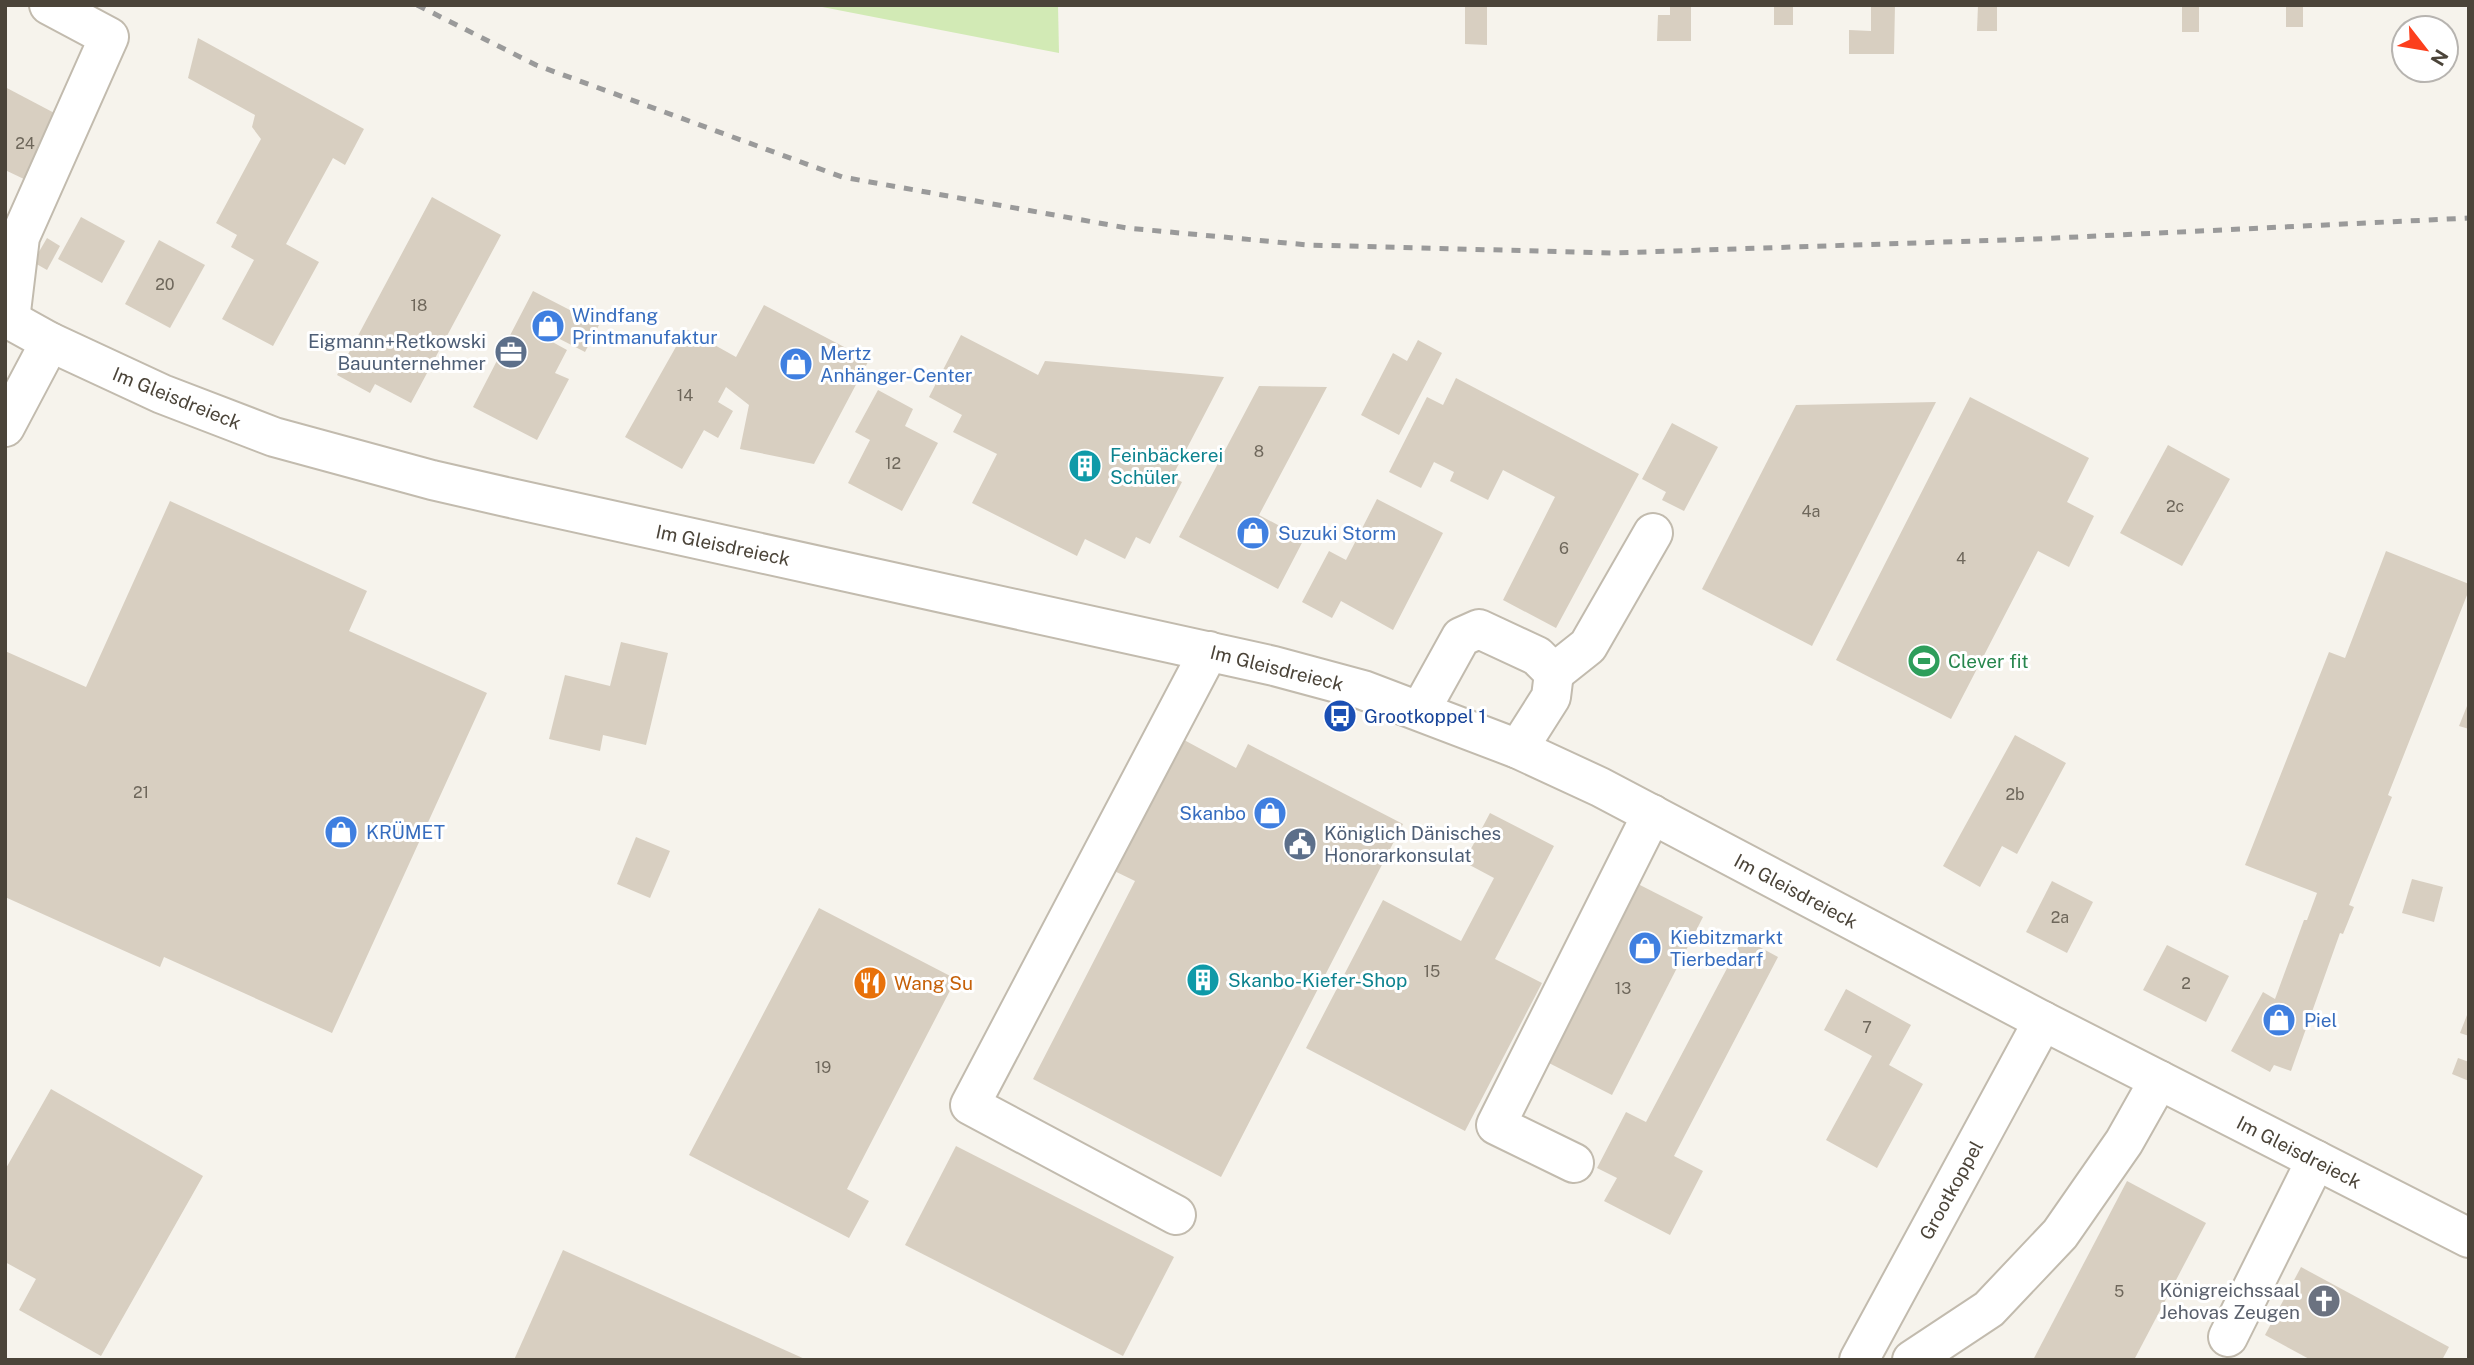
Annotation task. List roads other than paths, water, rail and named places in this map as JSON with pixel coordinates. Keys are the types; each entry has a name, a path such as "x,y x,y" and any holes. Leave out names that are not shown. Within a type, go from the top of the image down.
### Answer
{"street":[{"path":"8,319 20,237 108,37 49,5"},
{"name":"Im Gleisdreieck","path":"8,319 50,342 162,394 274,437 432,480 1275,666 1363,690 1420,711 1518,749 1652,814 2043,1021 2469,1238"},
{"path":"5,427 50,342"},
{"path":"1518,749 1551,697 1554,673 1588,646 1653,533"},
{"path":"1420,711 1461,637 1479,629 1537,656 1554,673"},
{"path":"1176,1214 970,1105 1209,651"},
{"path":"1574,1163 1496,1125 1652,814"},
{"name":"Grootkoppel","path":"1859,1360 2043,1021"},
{"path":"1912,1360 1989,1309 2060,1234 2124,1142 2159,1080"},
{"path":"2228,1337 2316,1160"}],"railway":[{"path":"417,5 536,65 842,177 1127,228 1308,245 1613,253 2035,239 2469,218"}],"place":[{"name":"Windfang Printmanufaktur","path":"548,326"},
{"name":"Eigmann+Retkowski Bauunternehmer","path":"511,352"},
{"name":"Mertz Anhänger-Center","path":"796,364"},
{"name":"Feinbäckerei Schüler","path":"1085,466"},
{"name":"Suzuki Storm","path":"1253,533"},
{"name":"Clever fit","path":"1924,661"},
{"name":"Grootkoppel 1","path":"1340,716"},
{"name":"Skanbo","path":"1270,813"},
{"name":"KRÜMET","path":"341,832"},
{"name":"Königlich Dänisches Honorarkonsulat","path":"1300,844"},
{"name":"Kiebitzmarkt Tierbedarf","path":"1645,948"},
{"name":"Skanbo-Kiefer-Shop","path":"1203,980"},
{"name":"Wang Su","path":"870,983"},
{"name":"Piel","path":"2279,1020"},
{"name":"Königreichssaal Jehovas Zeugen","path":"2324,1301"}]}
